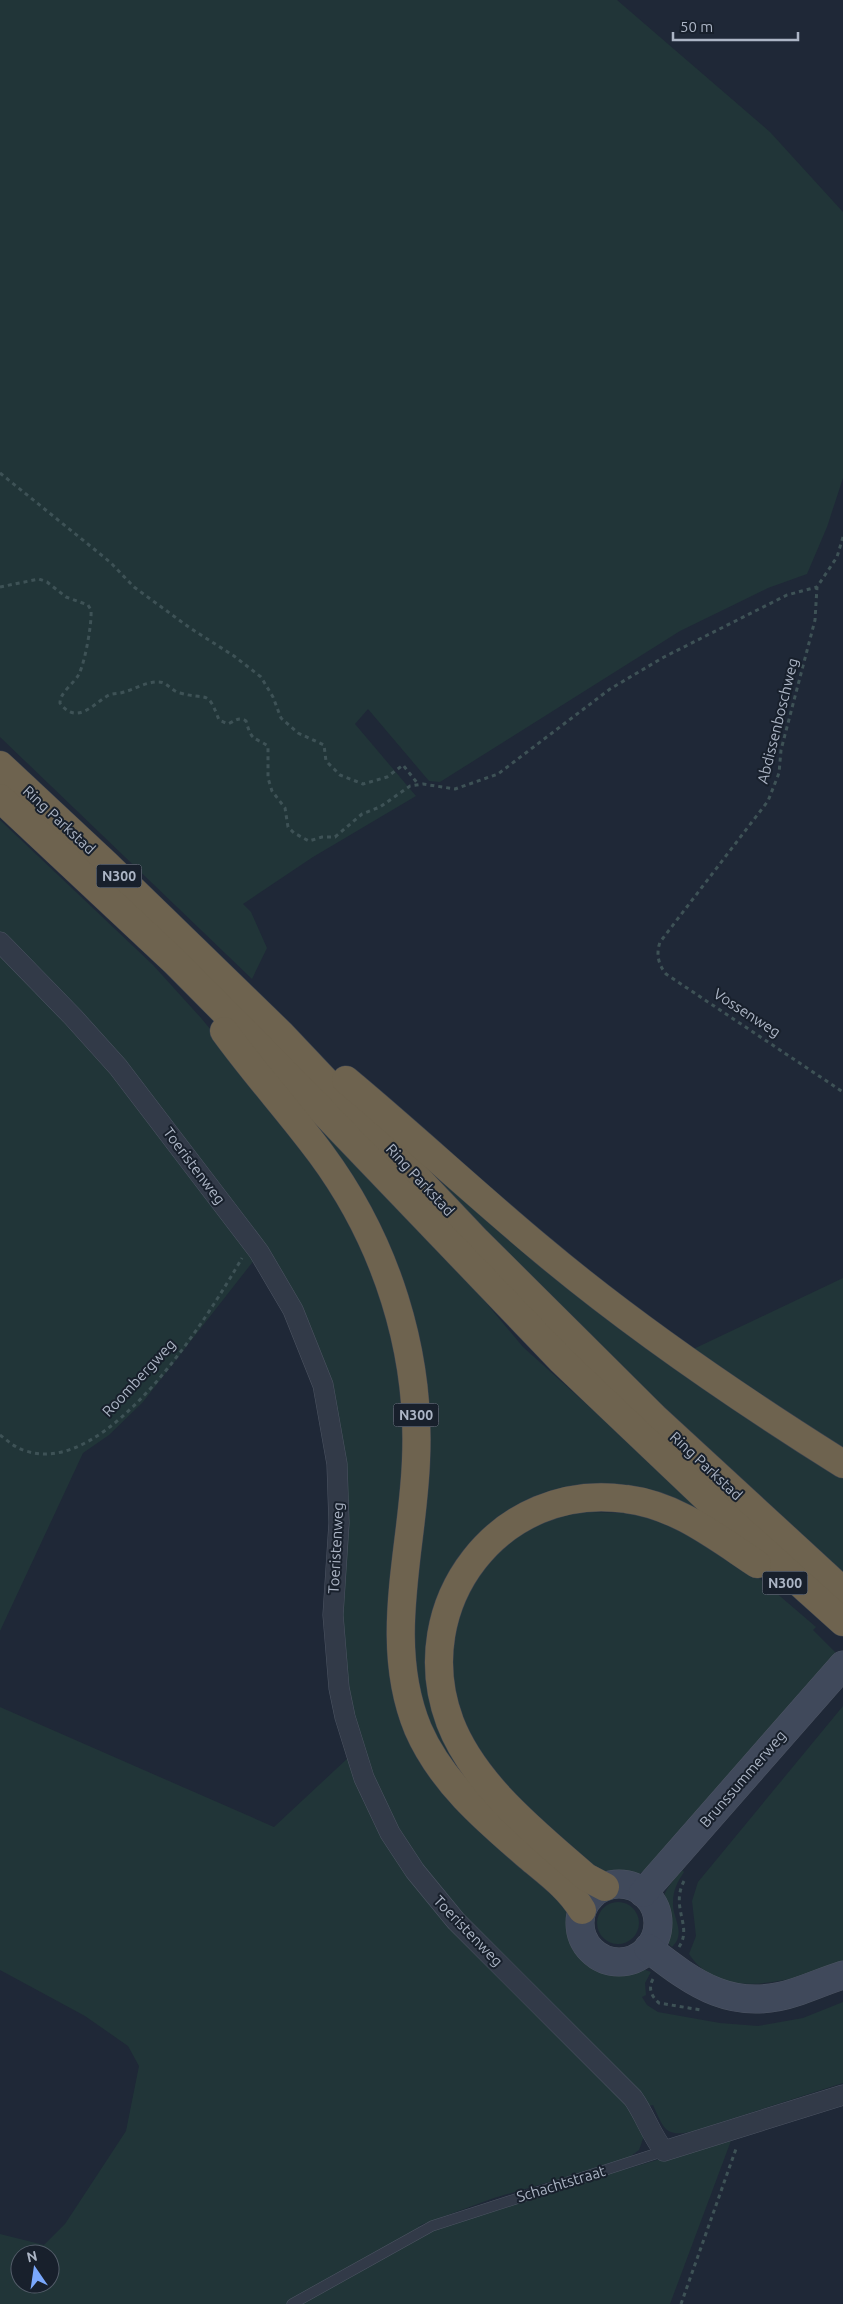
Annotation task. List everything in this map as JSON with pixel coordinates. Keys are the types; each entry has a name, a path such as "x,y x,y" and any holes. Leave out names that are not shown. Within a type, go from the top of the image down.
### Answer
{"highway":[{"name":"Ring Parkstad","path":"0,766 107,865 235,988 477,1240 640,1404 741,1500 843,1591"},
{"name":"Ring Parkstad","path":"0,798 174,961 308,1096 561,1360 724,1516 843,1622"},
{"name":"N300","path":"174,961 252,1069 322,1154 350,1198 378,1253 400,1318 413,1380 417,1435 413,1514 401,1610 401,1656 410,1704 418,1729 430,1752 458,1790 490,1822 569,1892 582,1910"},
{"name":"N300","path":"235,988 377,1106 541,1250 729,1390 843,1464"},
{"name":"N300","path":"605,1887 586,1878 487,1784 469,1758 451,1723 440,1681 441,1638 452,1595 470,1564 481,1550 510,1525 544,1507 578,1498 626,1498 655,1505 699,1526 843,1622"}],"street":[{"name":"Toeristenweg","path":"0,942 73,1016 118,1067 272,1271 293,1310 323,1386 331,1422 337,1464 339,1499 333,1615 339,1688 355,1752 374,1802 402,1853 434,1896 456,1921 633,2098 664,2151"},
{"name":"Brunssummerweg","path":"643,1893 843,1664"},
{"path":"657,1955 654,1940 657,1920 653,1905 643,1893 629,1885 621,1884 605,1887 588,1899 582,1910 580,1927 582,1937 587,1946 603,1958 622,1961 657,1955 710,1991 730,1997 754,2000 795,1992 843,1975"},
{"name":"Schachtstraat","path":"664,2151 843,2095"}],"lane":[{"name":"Schachtstraat","path":"292,2304 432,2226 664,2151"}],"path":[{"path":"0,473 110,562 134,587 190,628 234,656 261,678 273,697 281,718 298,733 324,745 326,761 340,775 363,784 387,777 403,765 418,784"},
{"path":"0,586 39,579 66,597 88,604 91,610 81,670 74,682 60,698 62,706 70,711 85,712 112,694 123,693 153,682 159,682 180,693 208,699 216,708 219,720 228,724 240,718 246,721 252,736 269,748 268,778 272,791 285,808 288,827 305,840 313,841 322,837 337,836 362,814 380,807 404,789 418,784 455,789 498,774 610,689 664,657 787,595 817,587 837,557 843,537"},
{"name":"Abdissenboschweg","path":"660,942 768,801 779,772 781,750 815,620 817,587"},
{"name":"Vossenweg","path":"660,942 658,960 666,974 843,1092"},
{"name":"Roombergweg","path":"0,1435 19,1448 43,1454 79,1446 111,1426 146,1393 192,1337 224,1289 251,1242"},
{"path":"686,1878 678,1900 684,1925 684,1938 657,1955 650,1988 654,1998 659,2003 707,2011"},
{"path":"681,2304 745,2127"}],"green space":[{"path":"0,0 617,0 770,132 843,212 843,478 827,527 807,574 768,588 680,631 440,782 429,781 368,709 355,724 416,796 313,857 243,904 251,912 267,948 252,979 0,737"},
{"path":"0,820 153,965 201,1018 241,1066 345,1202 404,1361 412,1728 572,1913 575,1934 584,1952 591,1959 609,1968 632,1968 651,1972 645,1983 646,1995 642,1997 647,2005 658,2012 720,2023 758,2026 803,2018 843,2002 843,2083 694,2131 684,2133 671,2132 663,2126 653,2105 649,2106 437,1887 386,1808 357,1735 344,1671 334,1405 255,1259 143,1402 109,1435 83,1453 0,1631"},
{"path":"261,1062 453,1263 523,1347 733,1536 674,1507 516,1514 433,1647 490,1794 449,1770 413,1695 402,1303"},
{"path":"375,1112 843,1472 843,1577 556,1308"},
{"path":"843,1278 843,1459 685,1353"},
{"path":"552,1511 659,1514 740,1562 816,1627 813,1630 838,1655 644,1871 633,1877 617,1877 585,1869 471,1749 444,1665 476,1565"},
{"path":"843,1706 843,1964 804,1976 761,1983 740,1983 721,1979 703,1970 689,1954 696,1936 692,1901 698,1882"},
{"path":"0,1707 274,1827 349,1757 367,1804 627,2102 644,2136 639,2150 631,2156 632,2158 494,2198 418,2226 471,2218 544,2193 732,2138 670,2304 0,2304 0,2234 40,2244 10,2244 10,2294 60,2294 60,2244 45,2244 65,2224 126,2131 139,2066 128,2046 85,2016 0,1970"},
{"path":"682,1870 684,1872 676,1886 673,1898 673,1908 679,1931 676,1942 672,1947 664,1930 663,1898 668,1887"},
{"path":"622,1902 630,1905 636,1911 639,1923 636,1935 630,1941 614,1944 606,1941 600,1935 597,1919 600,1911 606,1905"}]}
